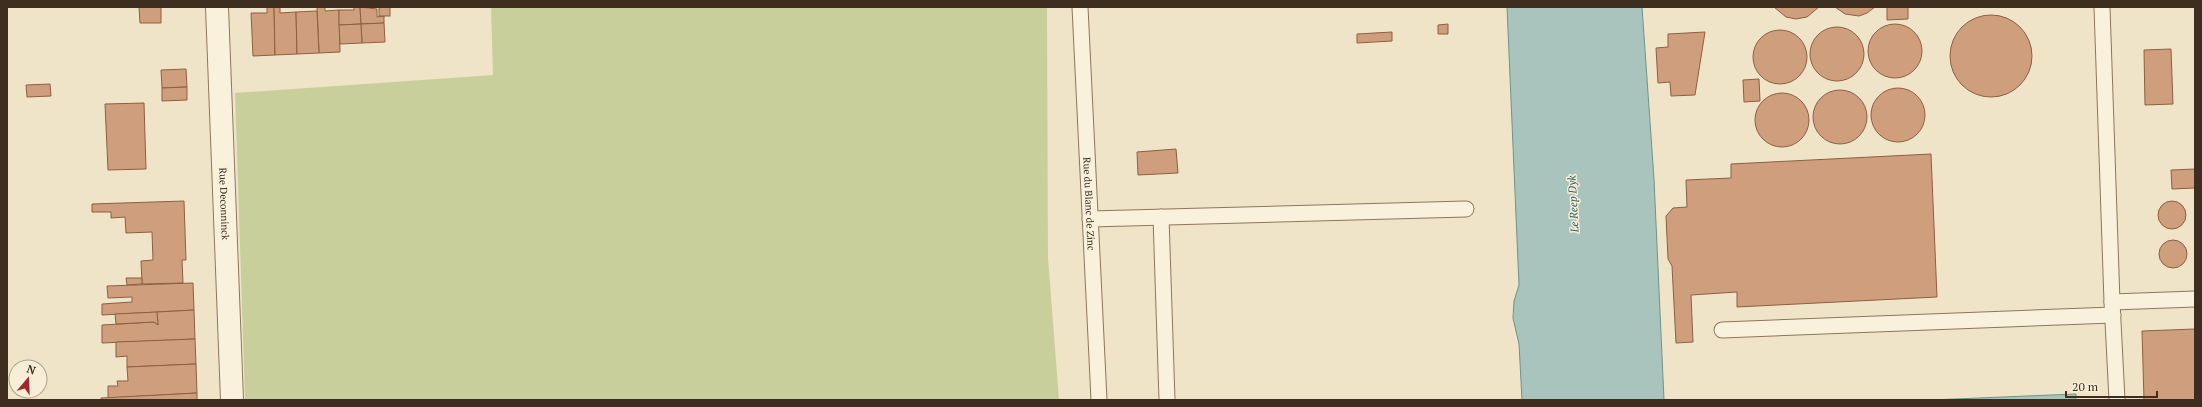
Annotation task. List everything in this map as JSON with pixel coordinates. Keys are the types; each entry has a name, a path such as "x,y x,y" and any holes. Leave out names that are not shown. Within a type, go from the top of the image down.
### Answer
{"street":[{"name":"Rue Deconninck","path":"216,7 232,400"}],"lane":[{"name":"Rue du Blanc de Zinc","path":"1080,7 1098,400"},
{"path":"2102,7 2112,309 2117,400"},
{"path":"1090,219 1466,209"},
{"path":"1161,218 1166,400"},
{"path":"1722,330 2112,309 2195,299"}],"green space":[{"path":"491,7 1047,7 1048,258 1059,400 245,400 235,93 493,75"}],"water":[{"name":"Le Reep Dyk","path":"1507,7 1642,7 1654,179 1664,400 1522,400 1519,344 1513,318 1514,301 1519,285"},
{"path":"2076,394 2076,400 1930,400"}],"building":[{"path":"139,7 161,7 161,23 140,23"},
{"path":"267,7 274,7 275,55 253,56 251,13 267,13"},
{"path":"274,7 280,7 280,13 296,12 297,54 275,55"},
{"path":"317,7 325,7 325,11 339,10 340,52 319,53"},
{"path":"354,7 360,7 361,24 339,25 339,10 354,10"},
{"path":"360,7 377,9 377,17 384,16 384,23 361,24"},
{"path":"379,7 390,7 390,16 379,16"},
{"path":"1774,7 1819,7 1807,17 1796,19 1786,17"},
{"path":"1835,7 1875,7 1867,13 1859,16 1845,14"},
{"path":"1887,7 1908,7 1908,19 1887,20"},
{"path":"317,11 319,53 297,54 296,12"},
{"path":"1991,15 2007,18 2020,27 2029,40 2032,56 2029,72 2020,85 2007,94 1991,97 1975,94 1962,85 1953,72 1950,56 1953,40 1962,27 1975,18"},
{"path":"384,23 385,42 362,43 361,24"},
{"path":"361,24 362,43 340,44 339,25"},
{"path":"1448,24 1448,34 1438,34 1438,25"},
{"path":"1890,24 1900,24 1910,28 1918,36 1922,46 1922,56 1918,66 1910,74 1900,78 1890,78 1880,74 1872,66 1868,56 1868,46 1872,36 1880,28"},
{"path":"1837,27 1847,29 1856,35 1862,44 1864,54 1862,64 1856,73 1847,79 1837,81 1827,79 1818,73 1812,64 1810,54 1812,44 1818,35 1827,29"},
{"path":"1780,30 1790,32 1799,38 1805,47 1807,57 1805,67 1799,76 1790,82 1780,84 1770,82 1761,76 1755,67 1753,57 1755,47 1761,38 1770,32"},
{"path":"1392,32 1392,41 1357,43 1357,34"},
{"path":"1705,32 1695,95 1671,96 1670,82 1658,83 1656,48 1668,47 1668,34"},
{"path":"2171,49 2173,104 2145,105 2144,50"},
{"path":"186,69 187,87 162,88 161,70"},
{"path":"1759,79 1760,101 1744,102 1743,80"},
{"path":"50,84 51,96 27,97 26,85"},
{"path":"187,87 187,100 162,101 162,88"},
{"path":"1898,88 1908,90 1917,96 1923,105 1925,115 1923,125 1917,134 1908,140 1898,142 1888,140 1879,134 1873,125 1871,115 1873,105 1879,96 1888,90"},
{"path":"1840,90 1850,92 1859,98 1865,107 1867,117 1865,127 1859,136 1850,142 1840,144 1830,142 1821,136 1815,127 1813,117 1815,107 1821,98 1830,92"},
{"path":"1782,93 1792,95 1801,101 1807,110 1809,120 1807,130 1801,139 1792,145 1782,147 1772,145 1763,139 1757,130 1755,120 1757,110 1763,101 1772,95"},
{"path":"144,103 146,169 108,170 105,104"},
{"path":"1176,149 1178,173 1138,175 1137,152"},
{"path":"1931,154 1937,297 1737,307 1737,292 1691,295 1693,342 1676,343 1672,266 1668,259 1666,216 1673,208 1687,207 1686,180 1731,178 1731,164"},
{"path":"2195,169 2195,188 2172,189 2171,170"},
{"path":"184,201 186,260 182,260 183,283 142,284 141,261 153,260 152,232 126,233 125,217 111,218 111,212 92,212 92,204"},
{"path":"2172,201 2182,205 2186,215 2182,225 2172,229 2162,225 2158,215 2162,205"},
{"path":"2173,240 2183,244 2187,254 2183,264 2173,268 2163,264 2159,254 2163,244"},
{"path":"126,278 142,278 142,284 127,285"},
{"path":"193,283 194,310 102,315 102,304 132,302 132,297 108,298 107,286"},
{"path":"194,310 195,339 102,343 102,325 154,322 158,325 157,312"},
{"path":"157,312 158,325 154,322 116,324 115,314"},
{"path":"2195,329 2195,400 2144,400 2142,331"},
{"path":"195,339 196,364 127,367 127,356 116,357 116,342"},
{"path":"196,364 197,393 108,398 108,386 118,386 117,381 128,381 127,367"},
{"path":"197,393 197,400 101,400 101,398"}]}
